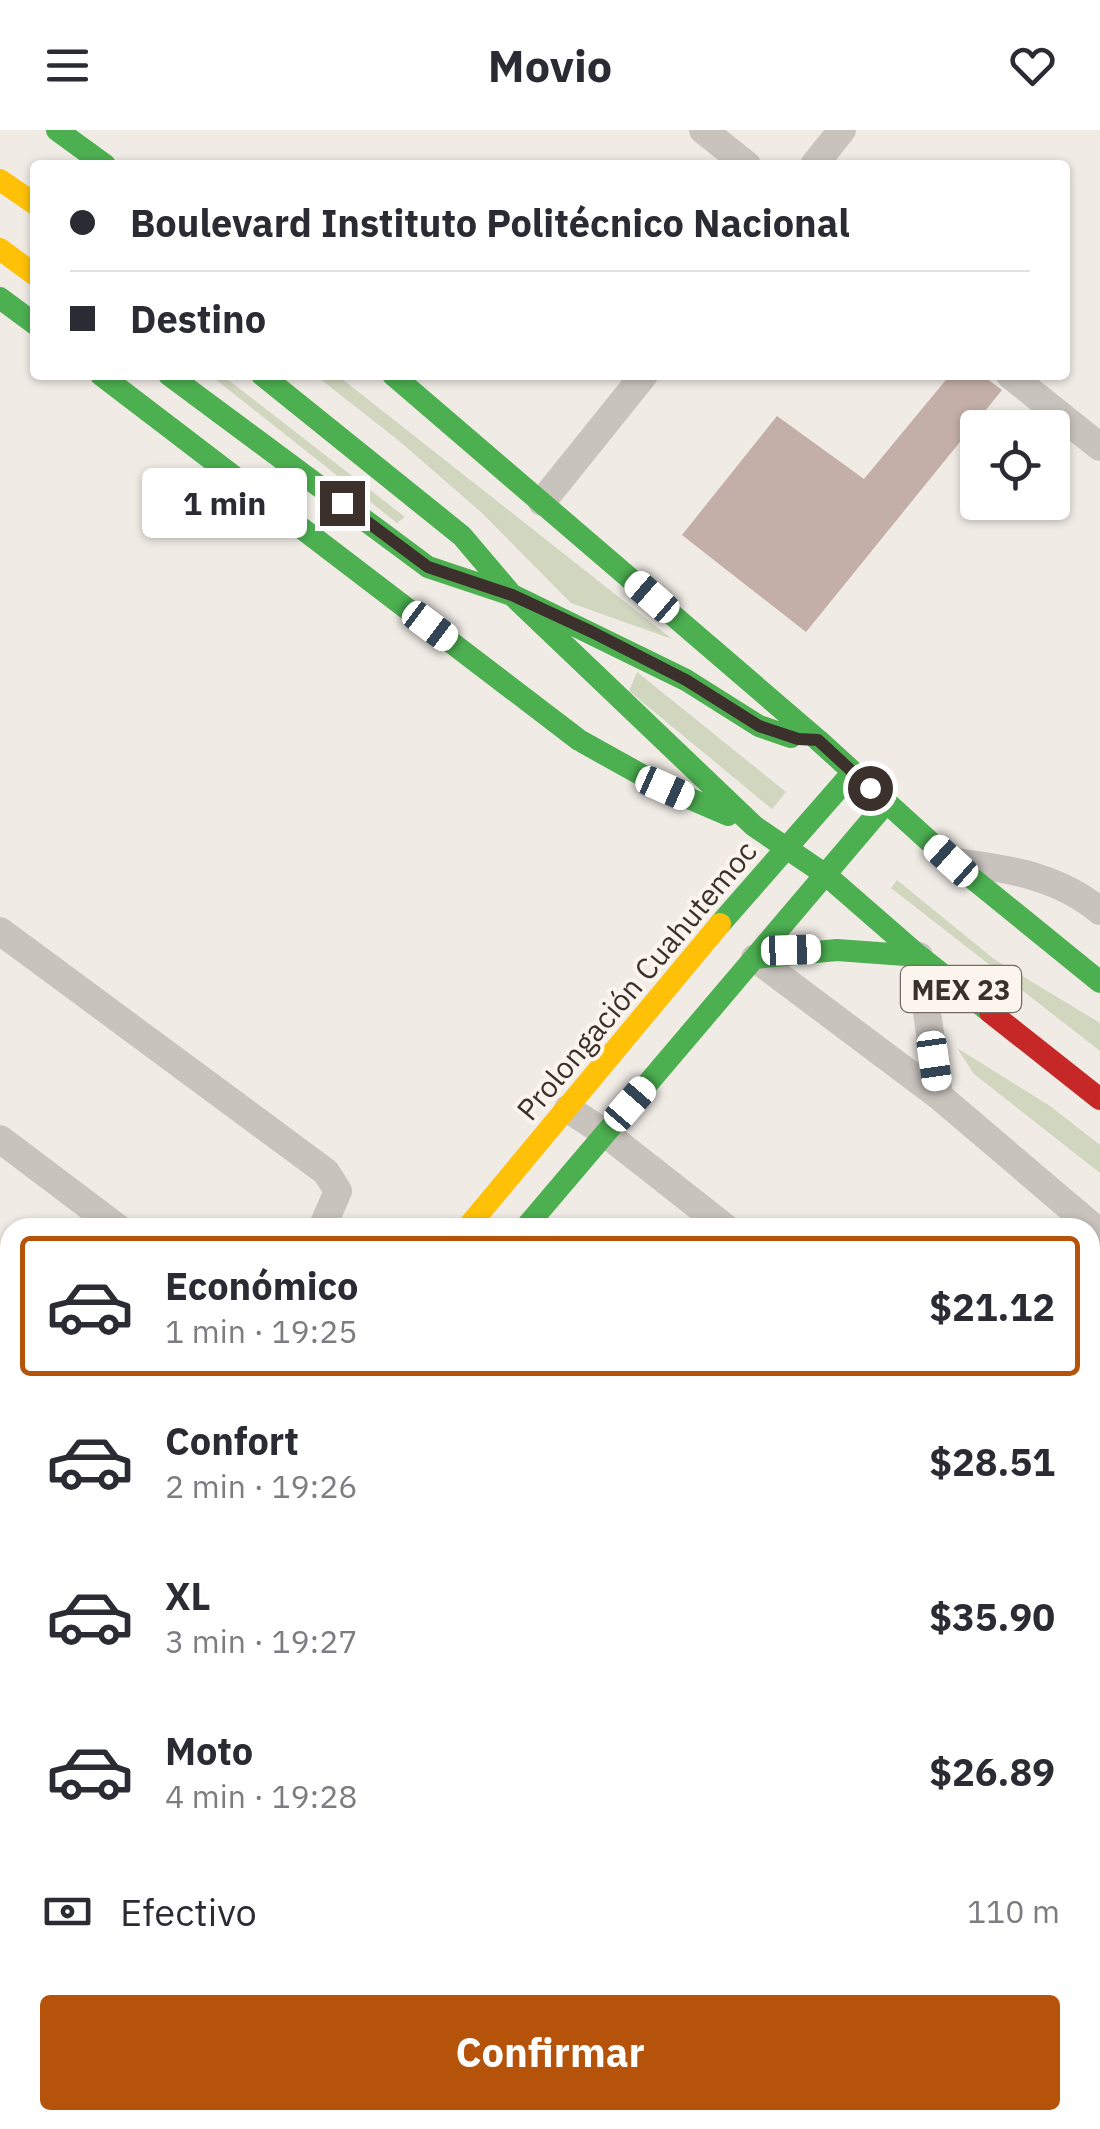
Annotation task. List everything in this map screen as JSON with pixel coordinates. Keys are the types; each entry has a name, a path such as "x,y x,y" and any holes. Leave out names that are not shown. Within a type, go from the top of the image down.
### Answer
{"main road":[{"path":"57,130 99,160"},
{"path":"0,180 30,201"},
{"path":"0,249 30,272"},
{"path":"0,298 30,320"},
{"path":"108,380 579,740 665,788 754,826"},
{"path":"176,380 428,567 512,595 686,680 759,726 798,739 818,740"},
{"name":"MEX 23","path":"268,380 462,536 512,595 754,826 826,875 919,956 1100,1099"},
{"name":"MEX 23","path":"400,380 818,740 951,861 1100,982"},
{"name":"Prolongación Cuahutemoc","path":"475,1218 678,972 854,772"},
{"path":"533,1218 886,804"},
{"path":"755,958 791,950 847,948 919,956"}],"street":[{"path":"703,130 741,160"},
{"path":"818,160 842,130"},
{"path":"542,502 640,380"},
{"path":"1016,380 1100,447"},
{"path":"951,861 1015,870 1052,881 1100,911"},
{"path":"0,930 326,1172 338,1191 326,1218"},
{"path":"919,956 939,1096"},
{"path":"755,958 939,1096 1082,1218"},
{"path":"568,1109 605,1132 713,1218"},
{"path":"0,1139 105,1218"}],"green space":[{"path":"216,380 228,380 405,517 397,523"},
{"path":"321,380 343,380 672,639 571,603 482,513"},
{"path":"637,672 786,792 772,809 629,691"},
{"path":"897,880 994,959 1100,1023 1100,1051 891,888"},
{"path":"957,1048 1050,1106 1100,1145 1100,1173 974,1074"}],"building":[{"path":"946,380 989,380 1002,390 986,410 960,410 960,442 806,632 682,535 777,416 864,479"}],"traffic: fast":[{"path":"57,130 98,160"},
{"path":"0,298 30,320"},
{"path":"108,380 579,740 665,788 728,815"},
{"path":"176,380 428,567 512,595 686,680 759,726 791,737"},
{"path":"268,380 462,536 512,595 754,826 826,875 990,1012"},
{"path":"399,380 818,740 951,861 1100,982"},
{"path":"720,924 853,772"},
{"path":"533,1218 886,803"},
{"path":"755,958 837,950 919,956"}],"traffic: slow":[{"path":"0,180 30,201"},
{"path":"0,249 30,271"},
{"path":"475,1218 720,924"}],"traffic: jam":[{"path":"990,1012 1100,1099"}],"route":[{"path":"342,503 428,567 512,595 592,632 686,680 759,726 798,739 818,740 870,788"}]}
